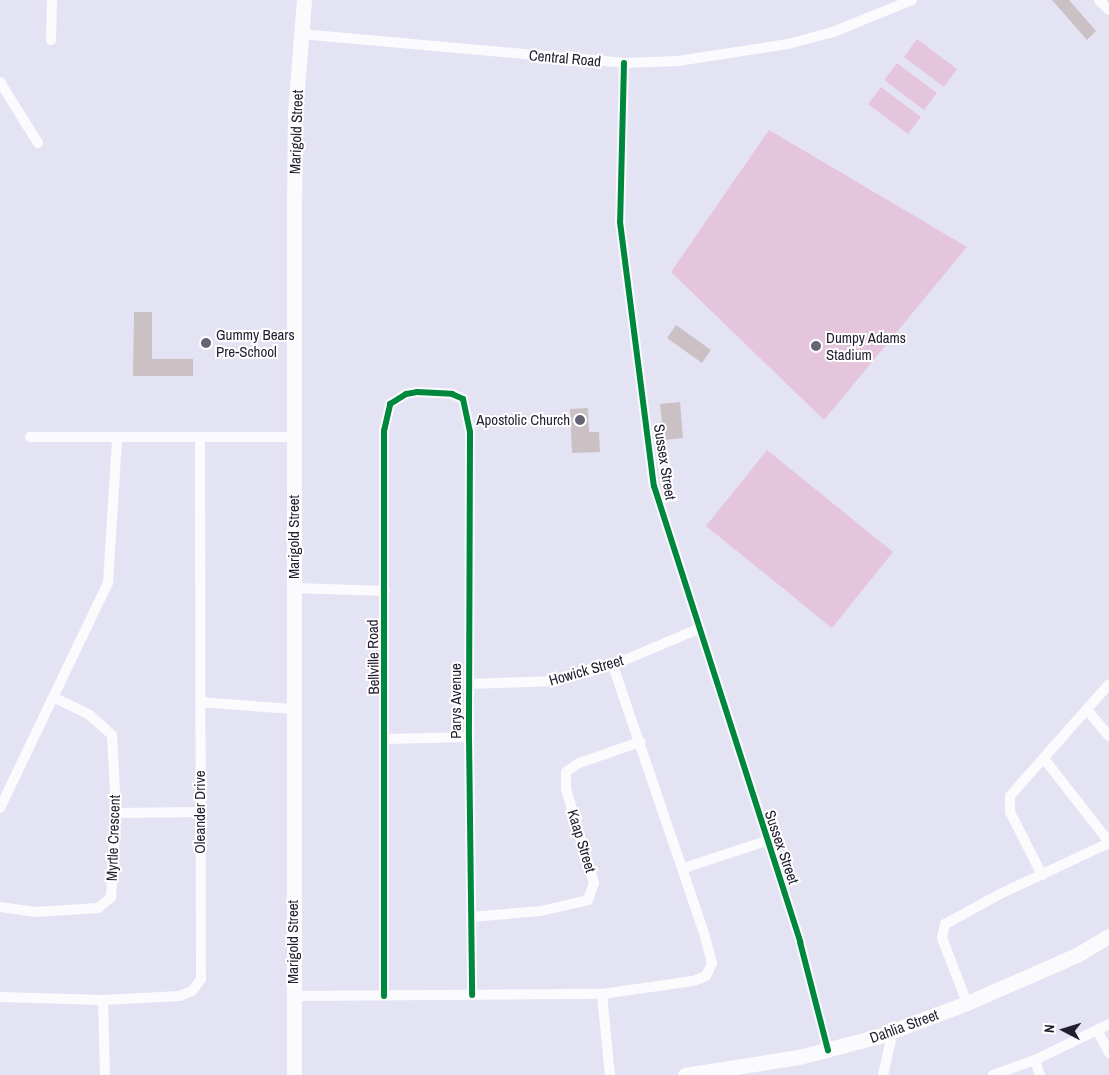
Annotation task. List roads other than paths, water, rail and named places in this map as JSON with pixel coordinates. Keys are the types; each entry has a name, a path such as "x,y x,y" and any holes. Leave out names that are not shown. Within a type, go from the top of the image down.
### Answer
{"street":[{"path":"51,40 52,0"},
{"name":"Marigold Street","path":"294,1075 292,708 295,112 304,0"},
{"name":"Central Road","path":"301,34 624,63 706,59 769,48 833,32 892,4 912,0"},
{"path":"1100,0 1109,10"},
{"name":"Sussex Street","path":"624,63 619,197 634,338 654,486 698,629 800,942 828,1050"},
{"path":"0,82 38,143"},
{"name":"Bellville Road","path":"384,996 386,739 384,432 390,404 406,394 443,392 458,396 467,406"},
{"name":"Parys Avenue","path":"467,406 470,432 468,737 472,995"},
{"path":"30,436 117,438 294,437"},
{"name":"Oleander Drive","path":"0,997 103,1000 180,996 196,987 201,979 200,437"},
{"path":"0,808 111,573 117,438"},
{"path":"294,588 385,591"},
{"name":"Howick Street","path":"469,684 554,681 613,665 698,629"},
{"path":"293,996 602,994 693,981 706,976 712,964 710,953 684,868 613,665"},
{"path":"1042,875 1008,803 1014,790 1045,760 1109,684"},
{"name":"Myrtle Crescent","path":"0,907 36,912 98,908 108,903 111,897 116,813 112,735 90,714 53,697"},
{"path":"200,702 292,708"},
{"path":"1088,711 1109,736"},
{"path":"386,739 468,737"},
{"name":"Kaap Street","path":"471,917 541,911 588,900 594,883 566,789 566,772 578,762 640,742"},
{"path":"967,1003 942,938 945,924 1109,842 1045,760"},
{"path":"116,813 200,812"},
{"path":"684,868 766,841"},
{"name":"Dahlia Street","path":"685,1075 828,1050 893,1031 967,1003 1077,955 1109,936"},
{"path":"602,994 610,1075"},
{"path":"103,1000 105,1075"},
{"path":"992,1075 1035,1060 1109,1024"},
{"path":"1097,1030 1109,1054"},
{"path":"883,1075 893,1031"},
{"path":"1035,1060 1040,1075"}],"place":[{"name":"Gummy Bears Pre-School","path":"206,343"},
{"name":"Dumpy Adams Stadium","path":"816,346"},
{"name":"Apostolic Church","path":"580,420"}]}
